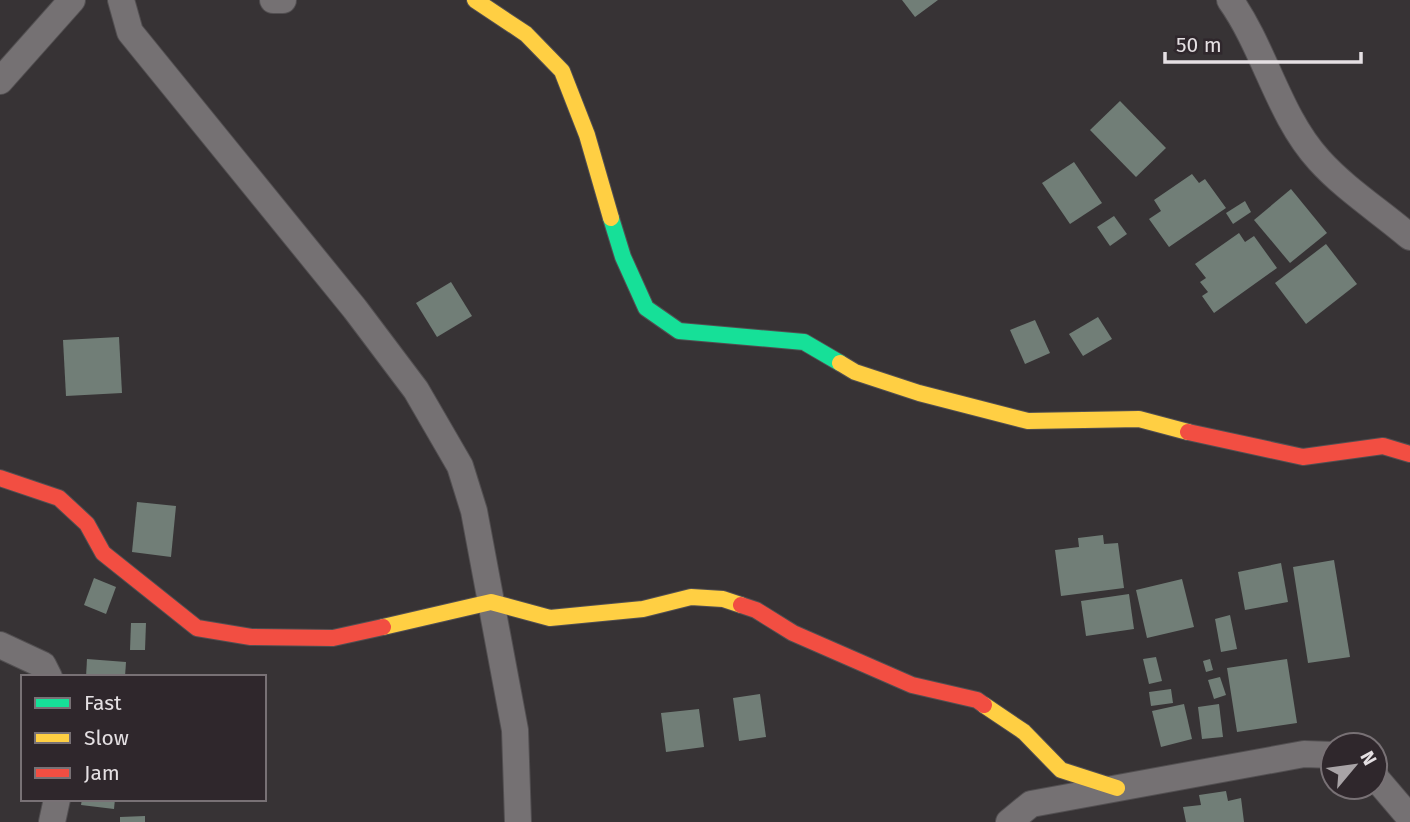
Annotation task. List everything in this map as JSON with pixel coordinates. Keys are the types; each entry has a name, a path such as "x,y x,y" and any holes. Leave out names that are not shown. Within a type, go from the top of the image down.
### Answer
{"street":[{"path":"0,80 72,0"},
{"path":"121,0 130,32 355,309 416,390 460,466 474,511 515,730 518,822"},
{"path":"274,0 283,0"},
{"path":"475,0 526,34 562,71 587,135 622,257 646,308 679,331 804,342 855,372 919,393 1028,421 1139,419 1221,441 1303,457 1382,446 1410,454"},
{"path":"1230,0 1250,28 1286,109 1319,160 1410,237"},
{"path":"0,478 60,498 87,524 103,553 197,628 251,637 333,638 426,614 491,602 550,618 643,609 691,597 723,599 756,610 793,633 912,685 977,700 1024,732 1061,770 1117,788"},
{"path":"0,645 43,665 48,675"},
{"path":"1009,822 1031,804 1304,754 1319,755"},
{"path":"1389,793 1410,818"},
{"path":"52,822 57,801"}],"building":[{"path":"902,0 938,0 915,17"},
{"path":"1120,101 1166,148 1136,177 1090,130"},
{"path":"1074,162 1102,203 1070,224 1042,183"},
{"path":"1192,174 1199,183 1205,179 1226,208 1169,247 1149,219 1161,211 1154,200"},
{"path":"1291,189 1327,233 1290,263 1254,220"},
{"path":"1245,201 1251,212 1233,224 1226,213"},
{"path":"1114,216 1127,234 1110,246 1097,227"},
{"path":"1239,233 1245,242 1254,236 1277,268 1214,313 1202,296 1208,292 1200,282 1206,278 1195,264"},
{"path":"1326,244 1357,284 1306,324 1275,283"},
{"path":"451,282 472,316 437,337 416,303"},
{"path":"1098,317 1112,339 1083,356 1069,334"},
{"path":"1035,320 1050,353 1025,364 1010,330"},
{"path":"119,337 122,393 66,396 63,340"},
{"path":"137,502 176,506 171,557 132,552"},
{"path":"1103,535 1104,544 1118,543 1124,588 1061,596 1055,550 1079,547 1078,538"},
{"path":"1334,560 1350,657 1308,663 1293,567"},
{"path":"1281,563 1288,602 1245,610 1238,572"},
{"path":"94,578 116,587 106,614 84,605"},
{"path":"1182,579 1194,627 1147,638 1136,590"},
{"path":"1129,594 1134,629 1086,636 1081,601"},
{"path":"1230,615 1237,649 1221,652 1215,619"},
{"path":"131,623 146,623 145,650 130,650"},
{"path":"1156,657 1162,681 1149,684 1143,659"},
{"path":"87,659 126,662 125,675 86,675"},
{"path":"1210,659 1213,670 1206,672 1203,661"},
{"path":"1287,659 1297,723 1237,732 1227,668"},
{"path":"1220,677 1226,695 1214,699 1208,680"},
{"path":"1171,689 1173,703 1151,706 1149,692"},
{"path":"760,694 766,737 739,741 733,698"},
{"path":"1184,704 1192,739 1161,747 1152,711"},
{"path":"1219,704 1223,737 1202,739 1198,707"},
{"path":"699,709 704,747 666,752 661,713"},
{"path":"1226,791 1228,801 1241,798 1244,822 1186,822 1183,807 1201,805 1199,795"},
{"path":"82,801 115,801 114,809 81,805"},
{"path":"145,816 145,822 120,822 120,817"}],"traffic: fast":[{"path":"611,218 623,257 646,308 679,331 804,342 840,363"}],"traffic: slow":[{"path":"475,0 526,34 562,71 587,135 611,218"},
{"path":"840,363 855,372 919,393 1028,421 1139,419 1188,432"},
{"path":"383,627 491,602 550,618 643,609 691,597 723,599 741,605"},
{"path":"984,705 1024,732 1061,770 1117,788"}],"traffic: jam":[{"path":"1188,432 1303,457 1383,446 1410,454"},
{"path":"0,478 59,498 87,524 103,553 197,628 251,637 333,638 383,627"},
{"path":"741,605 756,610 793,633 912,685 977,700 984,705"}]}
